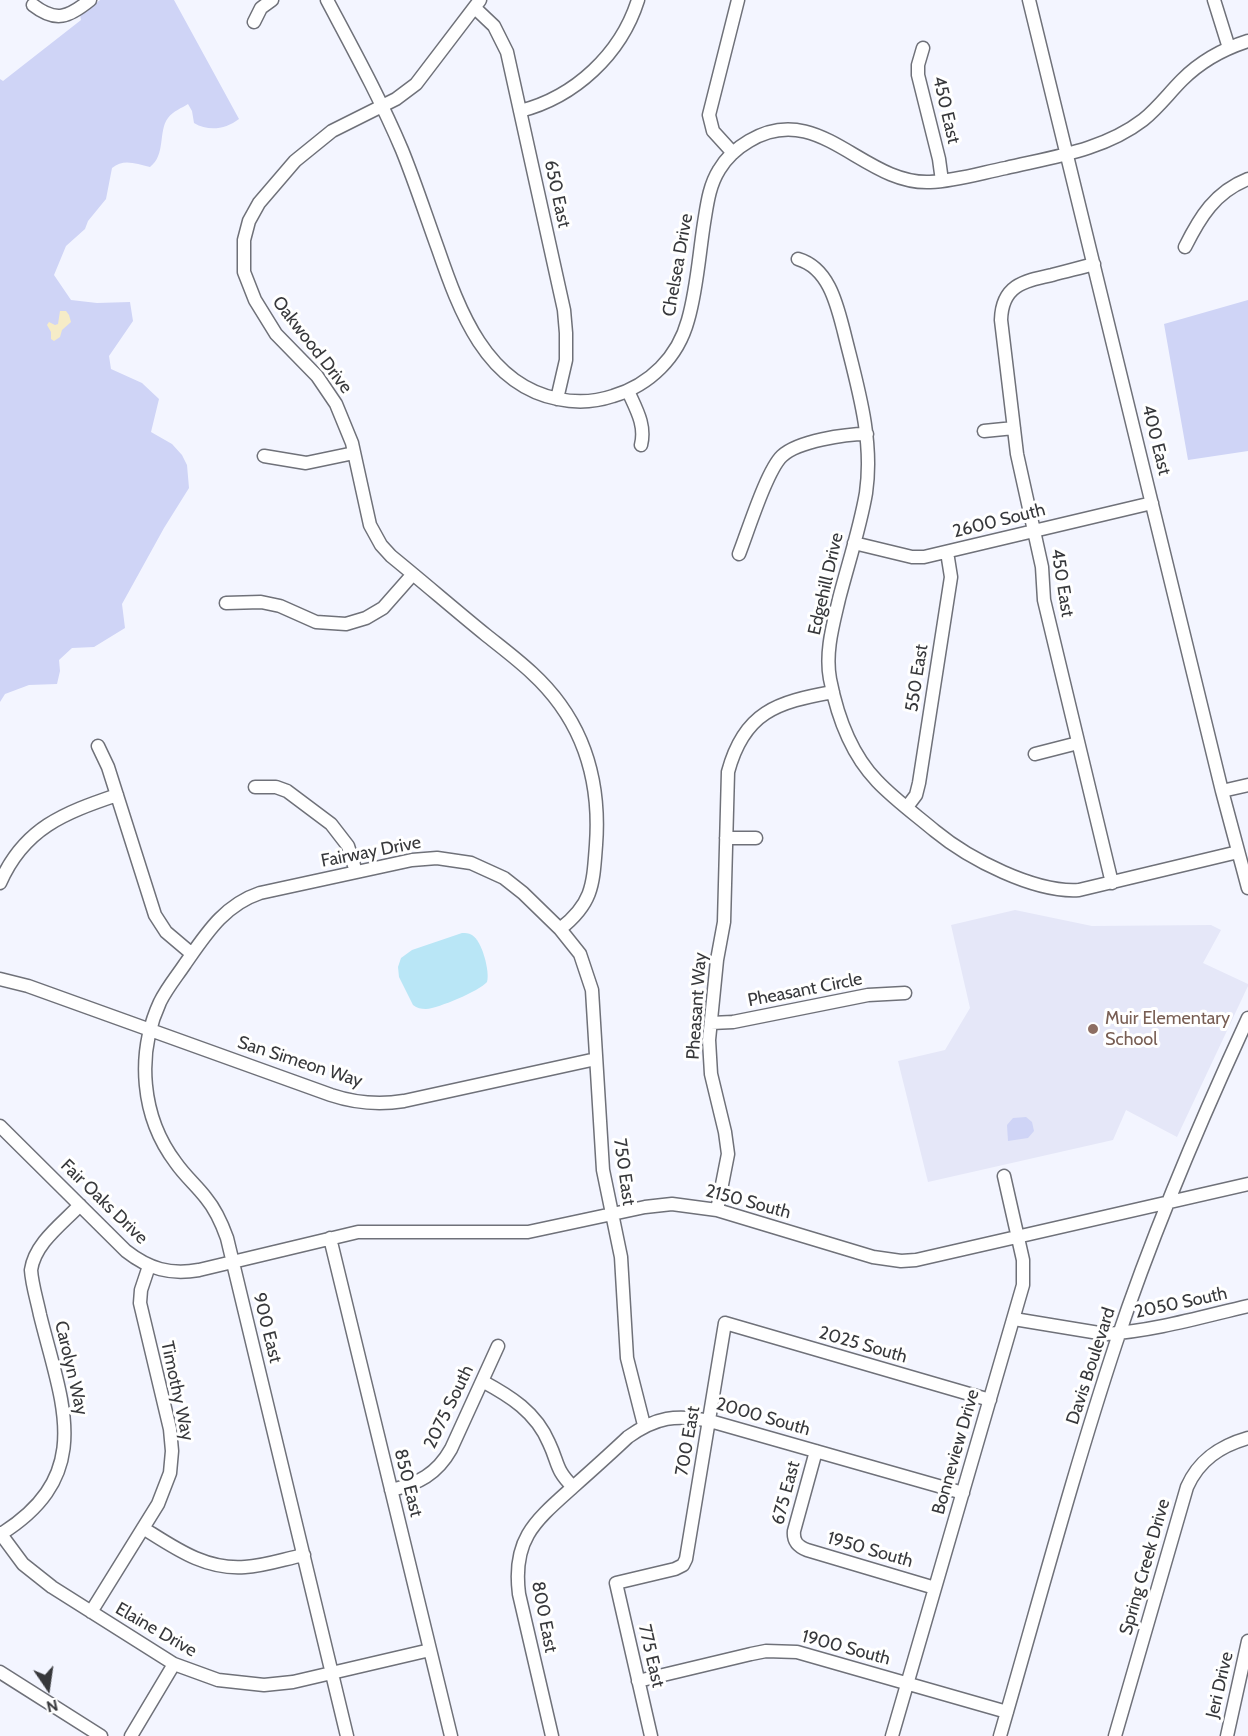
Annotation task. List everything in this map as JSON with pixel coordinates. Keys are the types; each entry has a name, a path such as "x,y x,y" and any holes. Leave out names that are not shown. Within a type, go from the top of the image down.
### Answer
{"street":[{"path":"33,5 50,16 57,16 72,12 90,0"},
{"path":"254,22 261,8 272,0"},
{"name":"Chelsea Drive","path":"327,0 382,105 413,180 453,292 470,329 493,360 510,376 528,388 557,399 573,401 595,401 628,391 649,379 675,350 690,314 711,188 720,168 744,144 761,135 786,130 802,130 828,139 880,170 899,178 918,182 942,181 1067,154 1105,141 1135,126 1160,105 1195,68 1229,48 1248,41"},
{"path":"520,111 555,98 593,70 622,34 638,0"},
{"path":"733,153 713,131 709,115 738,0"},
{"name":"400 East","path":"1029,0 1222,791 1248,888"},
{"path":"1214,0 1229,48"},
{"name":"Oakwood Drive","path":"478,4 416,84 402,95 332,131 295,161 253,212 246,230 243,251 247,281 260,309 276,334 310,368 330,394 345,424 367,513 375,535 391,556 532,673 557,701 583,746 593,777 597,804 594,875 582,908 560,929"},
{"name":"650 East","path":"478,4 505,46 565,322 566,360 557,399"},
{"name":"450 East","path":"923,48 918,65 918,75 939,159 942,181"},
{"path":"1185,247 1200,219 1216,198 1231,186 1248,179"},
{"name":"Edgehill Drive","path":"798,260 815,267 833,295 867,434 867,481 863,508 830,641 829,676 842,722 860,759 874,779 960,850 1036,885 1067,891 1112,883 1238,852"},
{"name":"450 East","path":"1094,264 1023,282 1013,289 1004,302 1000,320 1019,467 1042,567 1045,607 1112,883"},
{"path":"628,391 642,423 641,445"},
{"path":"984,431 1014,428"},
{"path":"739,554 771,472 781,457 797,447 848,434 867,434"},
{"path":"264,456 306,462 354,453"},
{"name":"2600 South","path":"854,543 912,557 924,557 1152,503"},
{"name":"550 East","path":"907,807 916,795 919,783 951,577 947,552"},
{"path":"226,603 261,602 280,606 316,622 346,624 366,618 383,608 413,574"},
{"name":"Pheasant Way","path":"717,1210 728,1154 711,1074 709,1053 717,960 723,922 728,772 732,757 743,735 773,707 798,698 833,692"},
{"path":"1035,754 1078,743"},
{"path":"98,746 117,795 155,915 166,932 192,954"},
{"path":"1222,791 1248,785"},
{"path":"255,787 276,787 287,791 331,824 348,846 356,872"},
{"path":"0,883 12,859 39,830 64,814 117,795"},
{"path":"726,838 756,838"},
{"name":"Fairway Drive","path":"192,954 221,916 243,900 260,893 424,858 471,863 493,872 514,885 560,929"},
{"name":"750 East","path":"560,929 580,954 592,990 603,1170 621,1257 627,1358 644,1425"},
{"name":"900 East","path":"192,954 162,998 150,1030 145,1080 154,1125 164,1146 176,1164 212,1206 227,1238 347,1736"},
{"name":"San Simeon Way","path":"0,979 28,986 331,1095 372,1103 404,1101 596,1059"},
{"name":"Pheasant Circle","path":"711,1023 733,1022 868,996 905,993"},
{"name":"Davis Boulevard","path":"1000,1736 1120,1333 1167,1203 1248,1018"},
{"name":"Fair Oaks Drive","path":"0,1126 126,1251 149,1266 168,1272 187,1272 233,1261"},
{"name":"Bonneview Drive","path":"891,1736 1014,1319 1024,1273 1004,1176"},
{"name":"2150 South","path":"233,1261 370,1231 528,1232 645,1207 672,1204 717,1210 887,1260 901,1261 931,1257 1018,1238 1248,1184"},
{"name":"Carolyn Way","path":"0,1534 16,1524 47,1493 60,1468 65,1417 31,1270 34,1256 42,1245 80,1205"},
{"name":"850 East","path":"330,1238 451,1736"},
{"name":"Timothy Way","path":"91,1612 143,1528 167,1484 172,1451 170,1429 140,1304 141,1290 149,1266"},
{"name":"2050 South","path":"1014,1319 1105,1334 1156,1328 1248,1306"},
{"name":"2025 South","path":"725,1323 990,1400"},
{"name":"700 East","path":"616,1583 675,1569 683,1565 686,1559 725,1323"},
{"name":"2075 South","path":"391,1490 421,1481 443,1462 498,1346"},
{"path":"482,1381 518,1402 535,1420 551,1445 558,1470 573,1487"},
{"name":"2000 South","path":"573,1487 644,1425 684,1417 710,1421 963,1493"},
{"name":"Spring Creek Drive","path":"1114,1736 1187,1487 1197,1469 1213,1454 1248,1438"},
{"name":"675 East","path":"796,1544 794,1531 816,1451"},
{"name":"800 East","path":"552,1736 519,1594 519,1564 524,1543 533,1525 573,1487"},
{"path":"143,1528 190,1557 217,1566 245,1567 304,1555"},
{"name":"Elaine Drive","path":"0,1534 32,1572 52,1587 174,1664 218,1680 249,1684 293,1682 430,1650"},
{"name":"1950 South","path":"796,1544 807,1550 935,1588"},
{"name":"775 East","path":"616,1583 651,1736"},
{"name":"Jeri Drive","path":"1227,1736 1248,1641"},
{"name":"1900 South","path":"638,1681 751,1654 782,1651 812,1655 1007,1712"},
{"path":"131,1736 174,1664"},
{"path":"0,1672 102,1736"}],"shaded area":[{"path":"100,0 174,0 239,119 223,127 206,128 194,123 188,104 172,113 163,129 158,156 150,167 126,162 112,168 106,199 88,221 85,229 66,246 54,275 71,300 97,303 130,302 133,321 109,356 111,369 142,383 159,399 151,432 172,444 182,455 187,465 189,488 122,604 125,628 94,647 72,648 59,660 60,671 57,684 29,685 5,694 0,702 0,79 3,81 81,20 80,15"},
{"path":"1248,300 1248,451 1188,460 1164,324"},
{"name":"Muir Elementary School","path":"1015,910 1092,926 1211,925 1221,930 1203,963 1248,986 1177,1137 1126,1110 1113,1140 928,1182 898,1061 945,1050 970,1008 951,925"},
{"path":"462,933 472,935 479,943 486,964 487,982 468,994 440,1006 426,1009 413,1005 399,977 398,967 401,958 412,950"},
{"path":"1026,1117 1032,1122 1034,1131 1028,1138 1008,1141 1007,1125 1013,1118"}],"sand":[{"path":"60,311 66,311 71,322 62,330 60,337 54,341 51,339 51,332 47,325 49,322 58,324"}],"place":[{"name":"Muir Elementary School","path":"1093,1029"}]}
